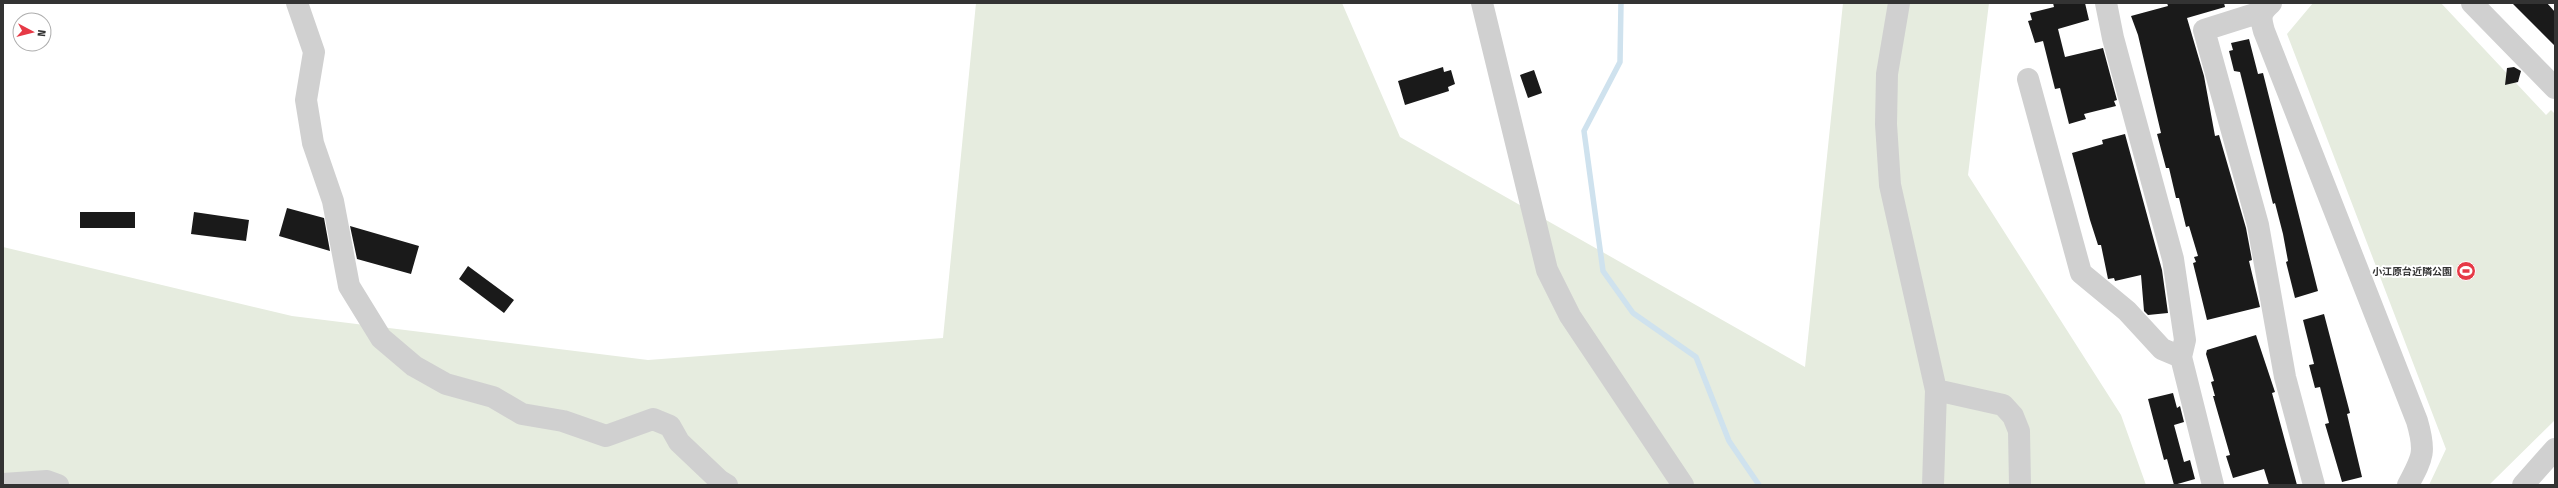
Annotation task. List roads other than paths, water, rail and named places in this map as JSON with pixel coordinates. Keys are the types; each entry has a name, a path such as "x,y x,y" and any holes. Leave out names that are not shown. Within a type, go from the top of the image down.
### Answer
{"street":[{"path":"297,3 314,52 306,100 313,143 333,201 349,286 382,338 414,366 446,384 493,397 522,414 564,421 606,436 653,420 670,426 679,442 719,480 727,485"},
{"path":"1482,3 1547,270 1570,316 1683,485"},
{"path":"1899,3 1887,74 1886,124 1890,185 1936,390 1933,485"},
{"path":"2106,3 2113,38 2173,259 2186,340 2181,357 2213,485"},
{"path":"2472,3 2555,88"},
{"path":"2266,8 2204,30 2258,225 2285,377 2314,485"},
{"path":"2266,8 2260,18 2264,31 2417,421 2423,443 2422,459 2408,485"},
{"path":"2028,79 2081,273 2127,311 2162,349 2181,357"},
{"path":"1936,390 2003,405 2013,416 2019,431 2020,485"},
{"path":"2523,485 2555,449"},
{"path":"3,484 47,481 58,485"}],"waterway":[{"path":"1621,3 1620,62 1584,131 1603,271 1633,313 1696,357 1729,441 1759,485"}],"place":[{"name":"小江原台近隣公園","path":"2466,271"}]}
